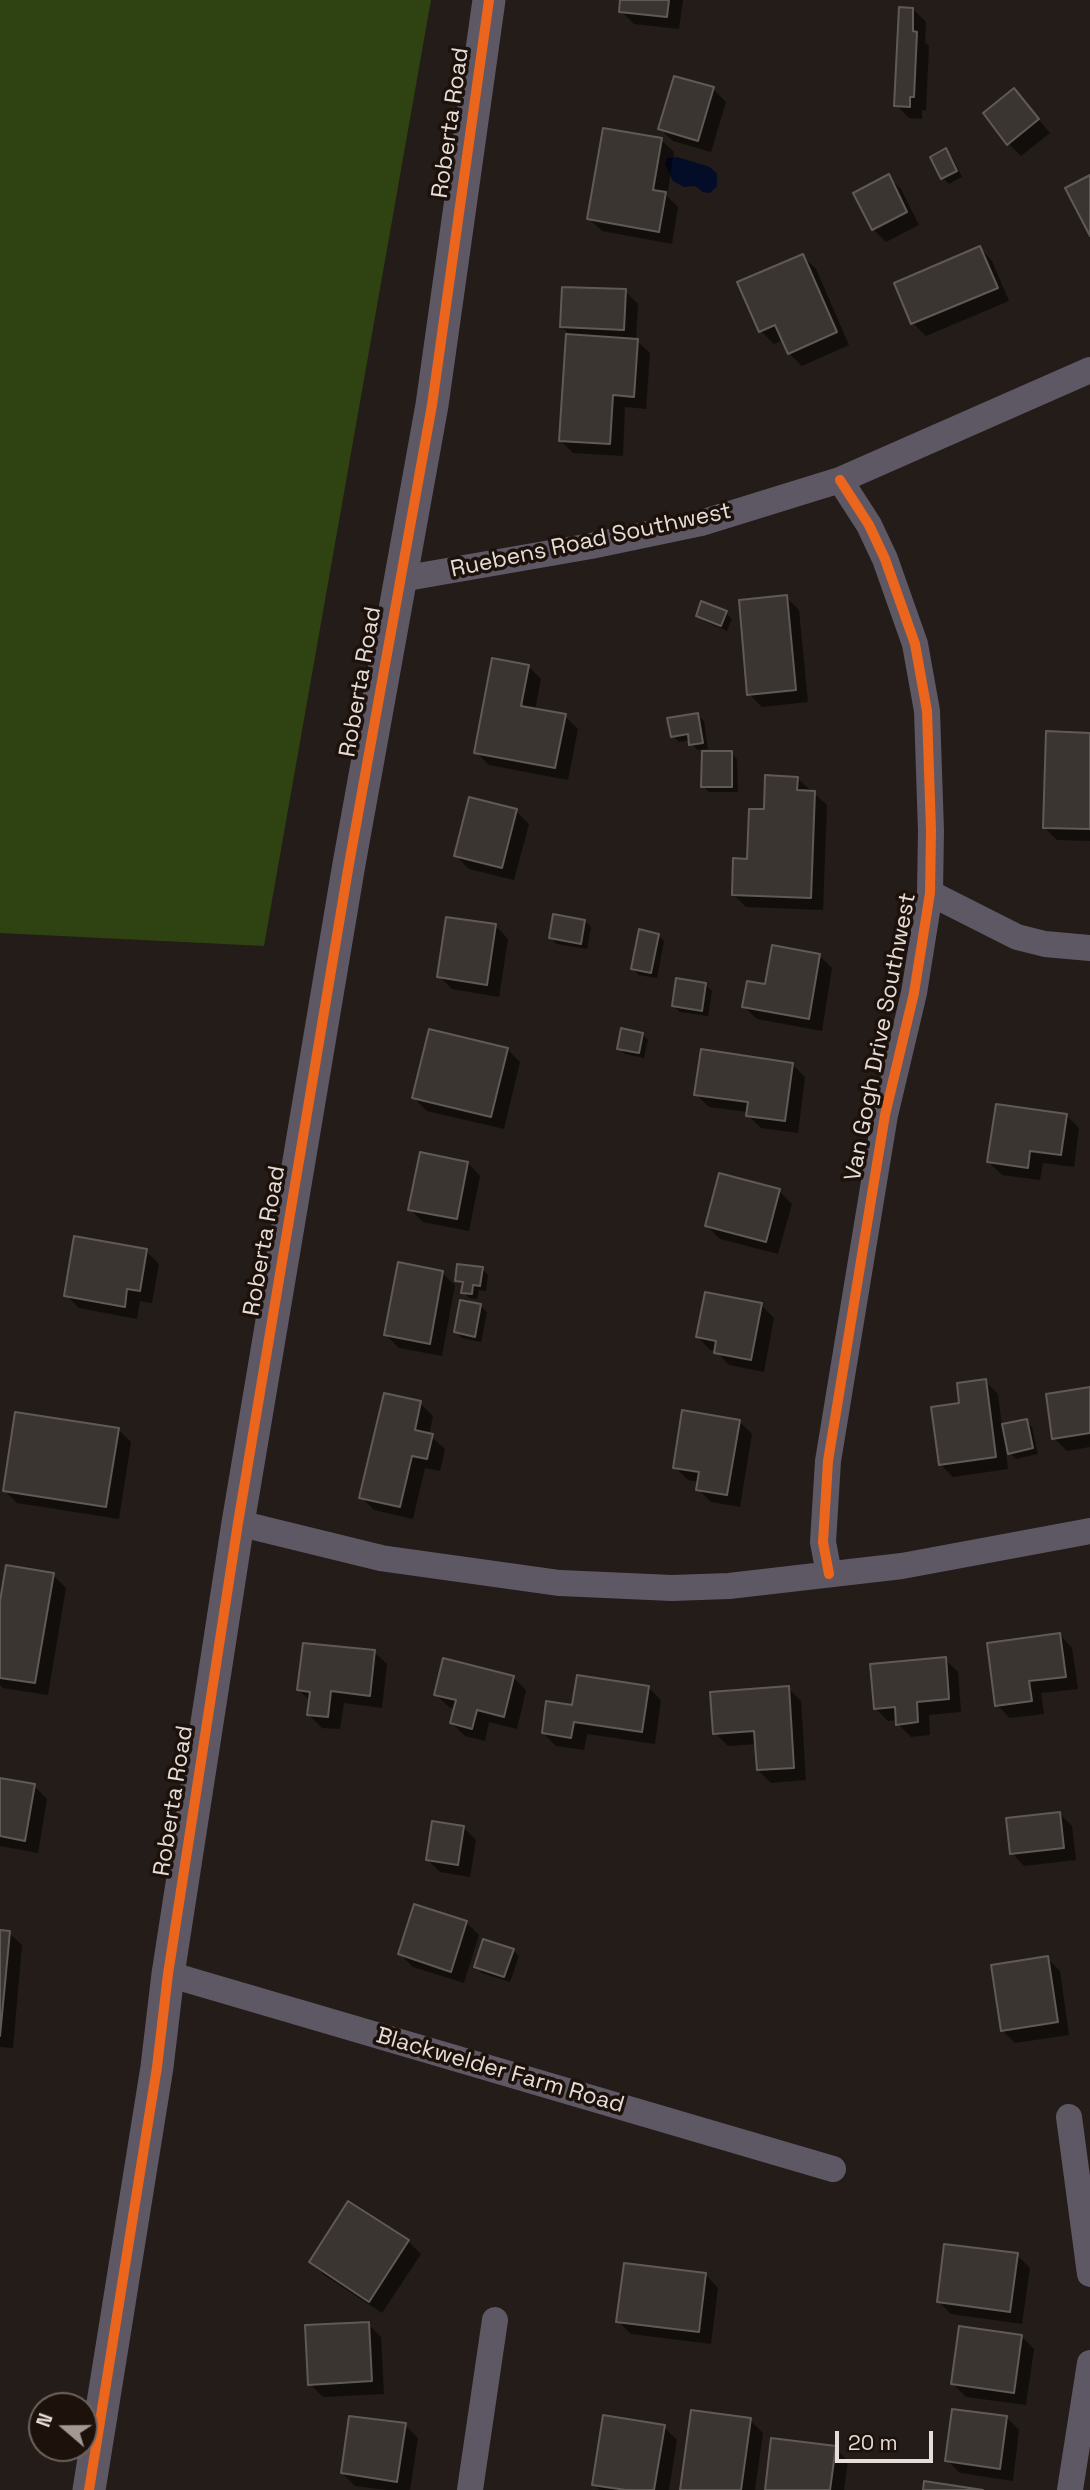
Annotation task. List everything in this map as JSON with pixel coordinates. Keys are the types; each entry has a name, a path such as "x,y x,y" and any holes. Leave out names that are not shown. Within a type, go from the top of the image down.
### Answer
{"street":[{"name":"Roberta Road","path":"89,2490 157,2067 168,1974 239,1523 347,877 432,405 489,0"},
{"name":"Ruebens Road Southwest","path":"401,579 591,546 701,523 840,480 1090,370"},
{"name":"Van Gogh Drive Southwest","path":"829,1574 823,1542 828,1461 885,1115 914,993 930,893 931,831 927,711 915,644 885,559 869,525 840,480"},
{"path":"930,893 1017,937 1045,944 1090,948"},
{"path":"239,1523 381,1558 560,1583 695,1588 902,1566 1090,1531"},
{"name":"Blackwelder Farm Road","path":"168,1974 833,2169"},
{"path":"1069,2117 1090,2274"},
{"path":"470,2490 495,2320"},
{"path":"1070,2490 1090,2363"}],"green space":[{"path":"0,0 431,0 264,946 0,933"}],"water":[{"path":"677,157 710,167 717,174 717,186 710,193 695,186 684,187 673,181 665,164 667,158"}],"building":[{"path":"620,0 669,0 667,17 619,12"},
{"path":"899,7 913,8 913,31 917,32 914,97 910,97 910,107 894,106"},
{"path":"674,76 714,87 698,141 658,129"},
{"path":"1014,88 1039,119 1007,145 983,113"},
{"path":"603,128 662,138 653,190 666,192 659,232 587,219"},
{"path":"946,148 957,171 941,179 930,157"},
{"path":"889,174 907,212 872,230 853,193"},
{"path":"1090,175 1090,236 1065,188"},
{"path":"980,246 998,288 911,324 894,283"},
{"path":"803,254 837,332 788,354 775,325 759,332 737,282"},
{"path":"562,287 626,289 624,330 560,327"},
{"path":"566,334 638,339 634,397 613,395 610,444 559,441"},
{"path":"787,595 796,690 747,695 739,600"},
{"path":"701,601 727,611 721,626 696,616"},
{"path":"492,658 529,665 521,706 566,714 555,768 474,753"},
{"path":"698,713 703,743 689,745 688,734 671,737 667,718"},
{"path":"1046,731 1090,733 1090,829 1043,828"},
{"path":"702,751 732,751 732,787 701,787"},
{"path":"765,775 798,777 797,790 815,791 811,898 732,895 733,858 747,859 749,809 764,809"},
{"path":"469,797 517,809 502,868 454,856"},
{"path":"553,914 585,920 581,944 549,938"},
{"path":"446,917 496,924 487,985 437,977"},
{"path":"639,929 659,934 651,973 631,969"},
{"path":"772,945 820,954 809,1019 742,1007 747,981 765,984"},
{"path":"676,978 706,983 702,1011 672,1006"},
{"path":"621,1028 643,1033 639,1053 617,1049"},
{"path":"429,1029 508,1048 491,1117 412,1098"},
{"path":"701,1049 793,1063 785,1121 746,1116 748,1102 694,1095"},
{"path":"996,1104 1067,1114 1061,1155 1030,1151 1028,1168 987,1162"},
{"path":"420,1152 468,1162 457,1219 408,1210"},
{"path":"719,1173 780,1189 766,1242 705,1226"},
{"path":"74,1236 147,1249 140,1291 127,1289 125,1307 64,1296"},
{"path":"398,1262 443,1271 430,1344 384,1335"},
{"path":"457,1264 483,1267 480,1286 473,1285 472,1294 461,1293 463,1282 455,1281"},
{"path":"705,1292 762,1303 751,1360 714,1353 716,1341 696,1337"},
{"path":"460,1300 481,1304 475,1337 454,1332"},
{"path":"986,1379 996,1457 939,1465 931,1407 959,1403 957,1383"},
{"path":"1090,1387 1090,1433 1052,1439 1046,1394"},
{"path":"384,1393 421,1401 415,1430 433,1434 427,1459 412,1456 400,1507 359,1498"},
{"path":"682,1410 740,1420 727,1495 696,1490 699,1472 673,1468"},
{"path":"15,1412 119,1428 106,1507 3,1491"},
{"path":"1027,1419 1033,1448 1008,1454 1002,1424"},
{"path":"6,1565 54,1573 35,1683 0,1678 0,1601"},
{"path":"1060,1633 1066,1677 1029,1681 1032,1701 995,1706 987,1643"},
{"path":"303,1643 375,1650 370,1696 331,1691 328,1717 307,1715 310,1692 297,1690"},
{"path":"946,1657 949,1699 917,1702 918,1722 896,1725 895,1707 874,1709 870,1664"},
{"path":"443,1658 514,1676 504,1717 477,1710 472,1729 450,1723 456,1700 434,1695"},
{"path":"577,1675 649,1686 642,1732 574,1722 571,1738 542,1733 546,1701 572,1705"},
{"path":"789,1686 794,1768 757,1770 754,1731 713,1734 710,1692"},
{"path":"0,1778 35,1784 25,1841 0,1836"},
{"path":"1060,1812 1064,1848 1010,1854 1006,1818"},
{"path":"432,1821 464,1826 458,1865 426,1860"},
{"path":"414,1904 467,1921 451,1972 398,1954"},
{"path":"0,1930 10,1931 0,2036"},
{"path":"483,1939 514,1949 504,1977 474,1967"},
{"path":"1048,1956 1058,2022 1001,2031 991,1965"},
{"path":"348,2201 409,2240 369,2302 309,2262"},
{"path":"944,2244 1018,2253 1010,2312 937,2302"},
{"path":"624,2263 706,2273 699,2332 616,2322"},
{"path":"369,2322 372,2381 308,2385 305,2325"},
{"path":"959,2326 1022,2335 1014,2393 951,2384"},
{"path":"952,2409 1007,2416 1000,2469 945,2461"},
{"path":"691,2410 751,2418 741,2490 680,2490"},
{"path":"603,2415 665,2425 654,2490 626,2490 592,2485"},
{"path":"349,2416 406,2423 397,2482 341,2473"},
{"path":"771,2438 836,2446 830,2490 765,2490"},
{"path":"924,2481 983,2490 923,2490"}],"cycle path":[{"path":"89,2490 157,2067 168,1974 238,1523 349,864 432,405 489,0"},
{"path":"829,1574 823,1542 828,1461 885,1115 914,993 930,893 931,831 927,711 915,644 885,559 869,525 840,480"}]}
